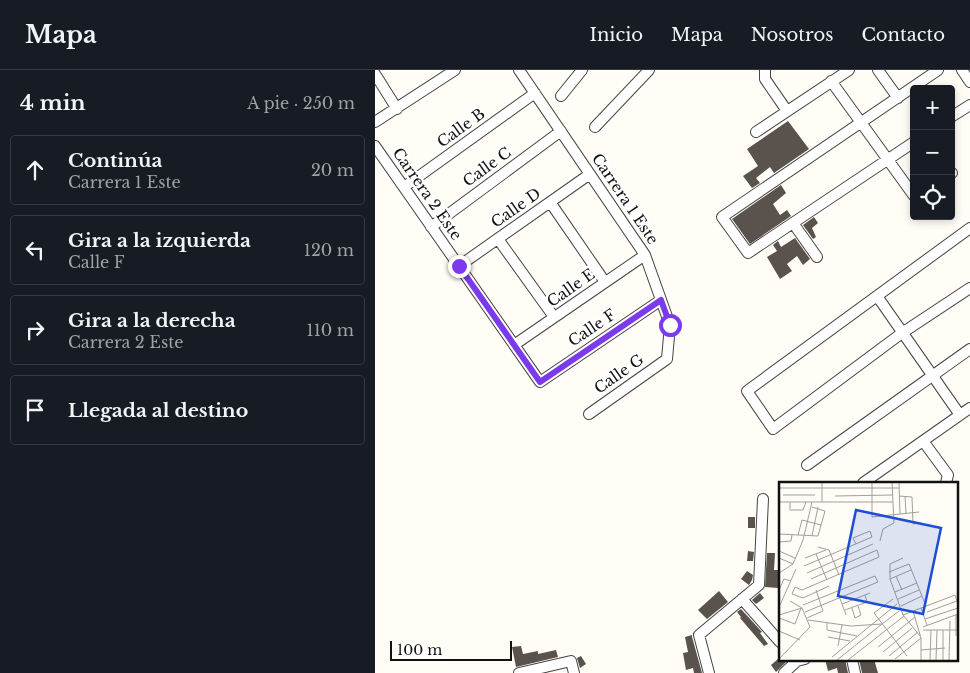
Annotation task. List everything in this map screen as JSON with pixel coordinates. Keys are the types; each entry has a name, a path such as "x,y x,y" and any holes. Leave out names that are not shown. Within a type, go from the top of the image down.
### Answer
{"street":[{"name":"Carrera 1 Este","path":"519,70 645,255 670,325 667,359"},
{"path":"561,96 582,70"},
{"path":"595,127 649,70"},
{"path":"765,70 765,80 787,111"},
{"path":"756,132 849,70"},
{"path":"878,70 898,98"},
{"path":"910,145 748,253 722,217 938,70"},
{"path":"962,70 970,82"},
{"path":"375,122 397,109 448,72"},
{"path":"375,74 397,109"},
{"path":"831,81 910,191"},
{"name":"Calle B","path":"403,187 535,93"},
{"path":"955,114 970,105"},
{"name":"Calle C","path":"431,227 561,131"},
{"name":"Carrera 2 Este","path":"375,146 540,382"},
{"name":"Calle D","path":"459,266 590,174"},
{"path":"550,202 605,282"},
{"path":"793,223 817,257"},
{"path":"970,228 747,391 773,429 902,333 970,288"},
{"path":"498,239 554,317"},
{"name":"Calle E","path":"514,345 645,255"},
{"path":"877,296 960,415"},
{"name":"Calle F","path":"540,382 661,300"},
{"path":"807,465 970,349"},
{"name":"Calle G","path":"589,414 667,359"},
{"path":"864,482 970,408"},
{"path":"923,441 948,475 946,482"},
{"path":"709,673 699,635 759,585 763,499"},
{"path":"742,599 779,641"},
{"path":"784,673 799,660"},
{"path":"852,660 855,673"},
{"path":"519,673 571,661 574,673"}],"building":[{"path":"788,121 809,149 774,173 770,167 756,178 760,183 752,188 743,176 758,166 747,149"},
{"path":"781,185 786,193 773,204 780,215 787,210 791,216 750,244 732,219"},
{"path":"814,217 818,223 812,228 816,237 813,239 803,225"},
{"path":"795,238 810,259 803,265 797,256 787,264 792,271 780,279 767,257 777,251 773,245 778,241 781,247"},
{"path":"748,517 755,517 755,528 748,528"},
{"path":"748,551 754,552 753,561 747,561"},
{"path":"767,553 775,553 774,570 779,570 778,588 765,587"},
{"path":"747,571 753,575 749,585 741,579"},
{"path":"719,591 728,602 707,619 698,610"},
{"path":"760,593 764,598 756,604 752,600"},
{"path":"741,609 762,632 760,633 768,644 764,646 740,618 737,612"},
{"path":"692,635 702,673 694,673 693,668 686,670 683,653 688,652 685,637"},
{"path":"521,646 523,654 538,651 538,654 556,650 558,657 516,667 512,647"},
{"path":"581,656 586,664 580,668 577,658"},
{"path":"778,659 788,660 776,672 771,665"},
{"path":"825,660 845,660 848,673 838,673 837,668 828,671"},
{"path":"859,660 874,660 878,673 862,673"}],"route":[{"path":"459,266 540,382 661,300 670,325"}]}
